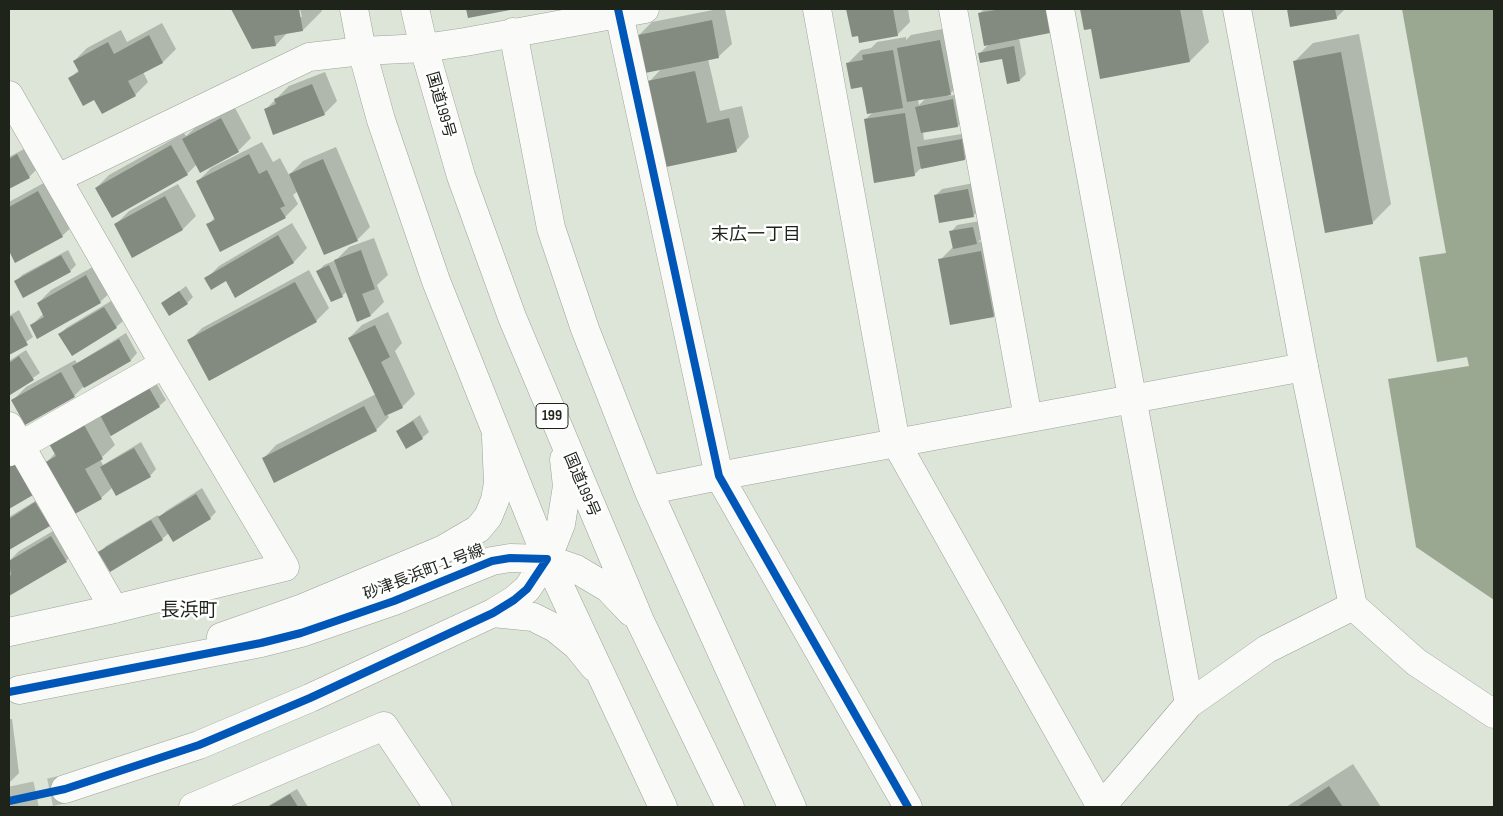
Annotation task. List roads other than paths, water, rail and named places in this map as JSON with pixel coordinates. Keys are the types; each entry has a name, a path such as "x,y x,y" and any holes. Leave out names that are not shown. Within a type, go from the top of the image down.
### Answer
{"main road":[{"path":"354,9 362,51 381,120 436,282 547,560 663,807"},
{"name":"国道199号","path":"415,9 424,48 461,176 512,317 640,621 730,807"},
{"path":"58,178 309,57 362,51 424,48 619,11 646,9"},
{"path":"818,9 896,442 1101,807 1189,704 1267,649 1353,606"},
{"path":"954,9 1028,418"},
{"path":"1060,9 1189,704"},
{"path":"1237,9 1304,367 1353,606 1416,662 1494,714"},
{"path":"619,11 719,476 908,807"},
{"path":"514,32 550,228 584,329 649,492 792,807"},
{"path":"9,94 164,364 286,568 9,632"},
{"path":"114,609 12,441 164,364"},
{"path":"649,492 719,476 896,442 1304,367"},
{"path":"128,669 303,608 463,540 478,529 488,517 495,500 498,483 494,426"},
{"path":"65,789 199,744 310,698 493,613 514,600 527,588 547,560 561,524 567,486 561,437"},
{"name":"砂津長浜町１号線","path":"18,690 261,643 301,633 394,600 492,561 517,557 547,560 576,569 608,588 640,621"},
{"path":"493,613 533,617 555,628 576,646 600,674"},
{"path":"193,807 234,800 384,726 438,807"}],"tunnel":[{"path":"9,801 65,789"}],"district":[{"name":"末広一丁目","path":"756,235"},
{"name":"長浜町","path":"189,611"}]}
